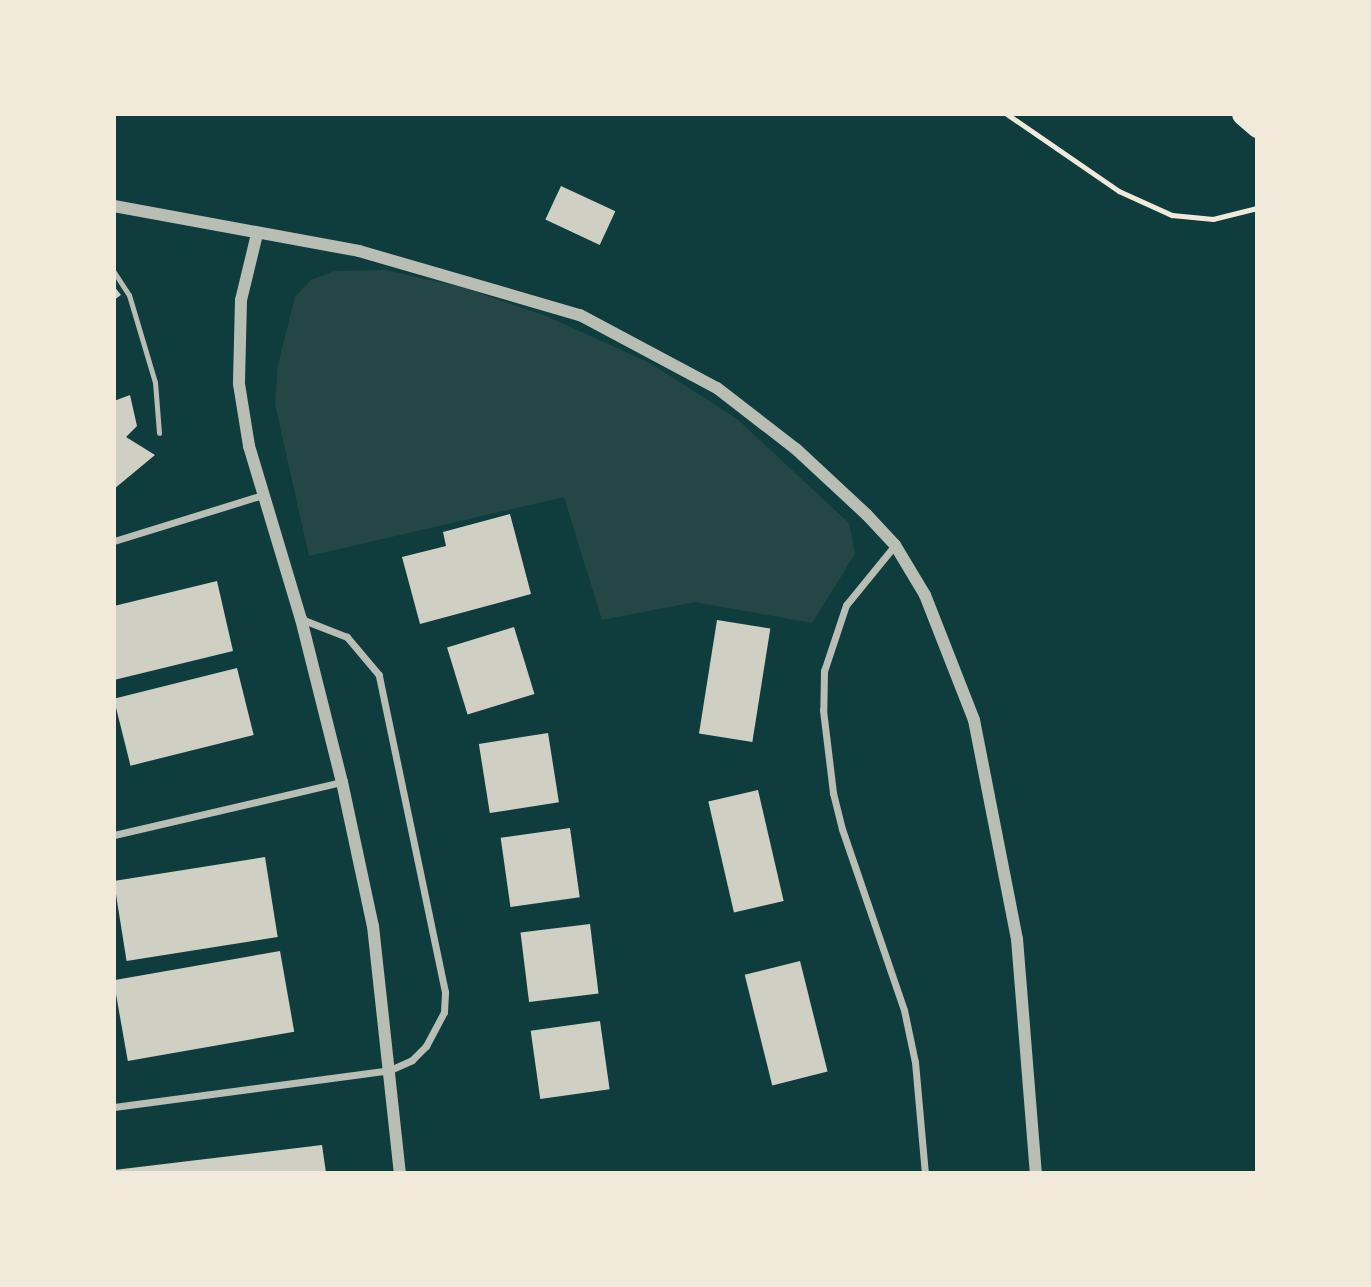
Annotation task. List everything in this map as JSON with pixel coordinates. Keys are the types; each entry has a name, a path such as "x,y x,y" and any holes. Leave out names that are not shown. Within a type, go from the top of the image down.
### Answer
{"highway":[{"path":"1242,114 1257,127"}],"street":[{"path":"114,206 359,251 480,283 580,315 674,362 757,417 832,481 895,545 925,595 951,652 989,787 1017,939 1036,1173"},
{"path":"257,234 241,300 239,384 263,495 301,619 342,782 373,926 400,1173"},
{"path":"114,541 263,495"},
{"path":"895,545 846,604 824,671 823,710 842,829 904,1010 915,1062 925,1173"},
{"path":"114,1107 390,1070 412,1060 437,1031 444,1012 445,992 390,713 380,675 365,655 330,627 301,619"},
{"path":"114,835 342,782"}],"lane":[{"path":"114,272 129,295 155,382 159,433"}],"path":[{"path":"1007,114 1119,191 1172,215 1213,219 1257,208"}],"shaded area":[{"path":"385,270 461,287 546,316 650,363 737,419 849,523 855,554 812,623 695,602 602,620 564,497 309,556 275,404 278,365 295,297 311,280 335,271"}],"building":[{"path":"561,186 615,211 600,245 545,220"},
{"path":"114,286 121,295 114,300"},
{"path":"130,395 137,426 126,437 155,455 114,489 114,401"},
{"path":"510,514 531,594 420,624 402,557 446,546 443,532"},
{"path":"217,581 233,651 114,680 114,606"},
{"path":"717,620 770,628 752,742 699,734"},
{"path":"514,627 534,694 468,714 447,647"},
{"path":"237,668 254,735 130,766 114,699"},
{"path":"548,733 559,802 490,813 479,744"},
{"path":"758,790 784,901 734,913 708,801"},
{"path":"570,828 580,897 510,907 501,838"},
{"path":"265,857 278,937 127,961 114,881"},
{"path":"590,924 599,993 529,1002 521,933"},
{"path":"280,951 294,1032 128,1061 114,980"},
{"path":"800,961 828,1072 772,1085 745,975"},
{"path":"600,1021 610,1089 540,1099 531,1031"},
{"path":"322,1145 326,1173 114,1173 114,1170"}]}
